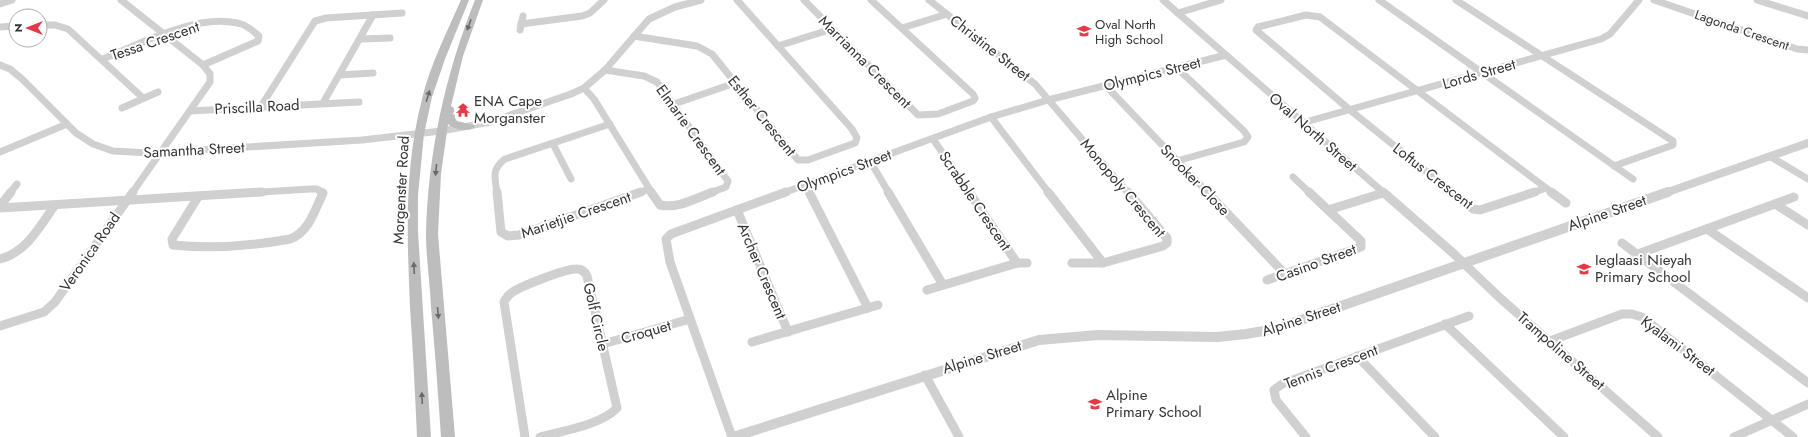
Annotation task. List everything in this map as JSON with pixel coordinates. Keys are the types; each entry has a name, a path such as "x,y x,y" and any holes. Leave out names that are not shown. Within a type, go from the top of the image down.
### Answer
{"main road":[{"name":"Morgenster Road","path":"424,437 412,232 413,195 419,134 427,96 440,59 465,0"},
{"path":"448,437 432,236 434,189 441,131 447,98 460,51 479,0"},
{"path":"447,98 449,101 448,117 450,120 455,125 470,126"}],"street":[{"path":"0,4 12,0"},
{"path":"121,0 204,65"},
{"path":"523,16 521,26 582,16 590,13 604,0"},
{"path":"669,0 675,7"},
{"path":"584,88 605,70 649,19 675,7 701,0"},
{"name":"Esther Crescent","path":"634,36 690,45 704,49 712,54 794,157 798,160 808,160 855,142 857,138 852,128 737,0"},
{"name":"Marrianna Crescent","path":"804,0 918,115 922,117 933,116 973,101 975,98 973,94 871,0"},
{"name":"Christine Street","path":"929,0 1030,79 1048,100"},
{"name":"Oval North Street","path":"1163,0 1464,264"},
{"path":"1178,13 1221,0"},
{"path":"1380,0 1633,179"},
{"path":"1456,0 1673,141 1673,145 1614,166"},
{"name":"Lords Street","path":"1302,123 1418,92 1606,37 1640,0"},
{"name":"Lagonda Crescent","path":"1654,0 1797,49 1808,50"},
{"path":"1757,0 1808,16"},
{"path":"260,108 312,24 320,19 326,18 402,13"},
{"path":"323,103 373,14"},
{"path":"902,28 947,14"},
{"path":"1350,110 1257,32 1257,28 1306,16 1317,16 1566,203"},
{"name":"Tessa Crescent","path":"103,59 191,25 228,22 242,24 259,36 258,41 204,65"},
{"path":"48,25 55,25 68,29 103,59 143,98"},
{"path":"778,46 832,29"},
{"path":"360,39 390,38"},
{"name":"Olympics Street","path":"733,437 690,319 668,252 666,239 671,234 991,117 1048,100 1226,55"},
{"name":"Samantha Street","path":"0,65 13,70 19,75 46,100 67,124 84,138 100,147 127,152 160,152 362,140 441,131 499,119 584,88"},
{"name":"Veronica Road","path":"0,326 44,312 50,308 210,82 210,74 204,65"},
{"path":"1177,68 1244,130 1248,137 1244,142 1177,161"},
{"name":"Elmarie Crescent","path":"584,88 594,99 610,124 658,204 671,207 722,190 728,184 726,177 674,104 654,80 644,76 605,70"},
{"path":"340,75 373,73"},
{"path":"674,104 735,83"},
{"name":"Snooker Close","path":"1106,86 1285,274"},
{"path":"122,108 158,92"},
{"name":"Monopoly Crescent","path":"1048,100 1167,238 1167,243 1163,246 1118,260 1103,263 1072,263"},
{"name":"Priscilla Road","path":"190,111 359,102"},
{"name":"Loftus Crescent","path":"1350,110 1473,209 1480,210 1547,188"},
{"path":"991,117 1103,263"},
{"path":"0,152 67,124"},
{"name":"Marietjie Crescent","path":"610,124 505,159 500,162 495,168 500,226 503,235 511,237 520,235 649,189"},
{"name":"Scrabble Crescent","path":"933,139 1017,263"},
{"name":"Alpine Street","path":"733,437 1015,346 1050,338 1092,336 1225,336 1262,332 1464,264 1808,143"},
{"path":"553,144 571,179"},
{"path":"1771,157 1808,179"},
{"path":"870,161 943,285"},
{"name":"Casino Street","path":"1267,280 1362,247 1358,238 1293,177"},
{"path":"0,207 17,184"},
{"path":"806,185 868,308"},
{"path":"0,207 126,201 198,196 310,189 317,189 323,193 308,224 297,237 280,241 181,247 173,245 172,239 198,196"},
{"path":"1328,210 1383,193"},
{"path":"1638,254 1794,197"},
{"path":"1775,204 1808,225"},
{"path":"0,259 15,254 24,247 55,205"},
{"name":"Archer Crescent","path":"737,210 788,332"},
{"path":"1707,229 1808,298"},
{"path":"1622,242 1808,383"},
{"name":"Scrabble Crescent","path":"927,290 1017,263 1027,263"},
{"name":"Trampoline Street","path":"1464,264 1658,437"},
{"name":"Golf Circle","path":"524,437 504,303 509,295 516,290 569,270 578,269 583,271 587,276 616,399 615,411 597,420 540,437"},
{"name":"Archer Crescent","path":"752,342 878,305"},
{"name":"Kyalami Street","path":"1550,341 1622,314 1632,314 1642,317 1793,437"},
{"name":"Tennis Crescent","path":"1306,437 1276,400 1274,390 1282,384 1469,316"},
{"name":"Croquet","path":"603,344 690,319"},
{"path":"1445,324 1564,437"},
{"path":"1357,356 1435,437"},
{"path":"925,375 959,437"},
{"path":"1734,437 1808,404"}],"place":[{"name":"Oval North High School","path":"1084,31"},
{"name":"ENA Cape Morganster","path":"463,110"},
{"name":"Ieglaasi Nieyah Primary School","path":"1584,269"},
{"name":"Alpine Primary School","path":"1095,404"}]}
